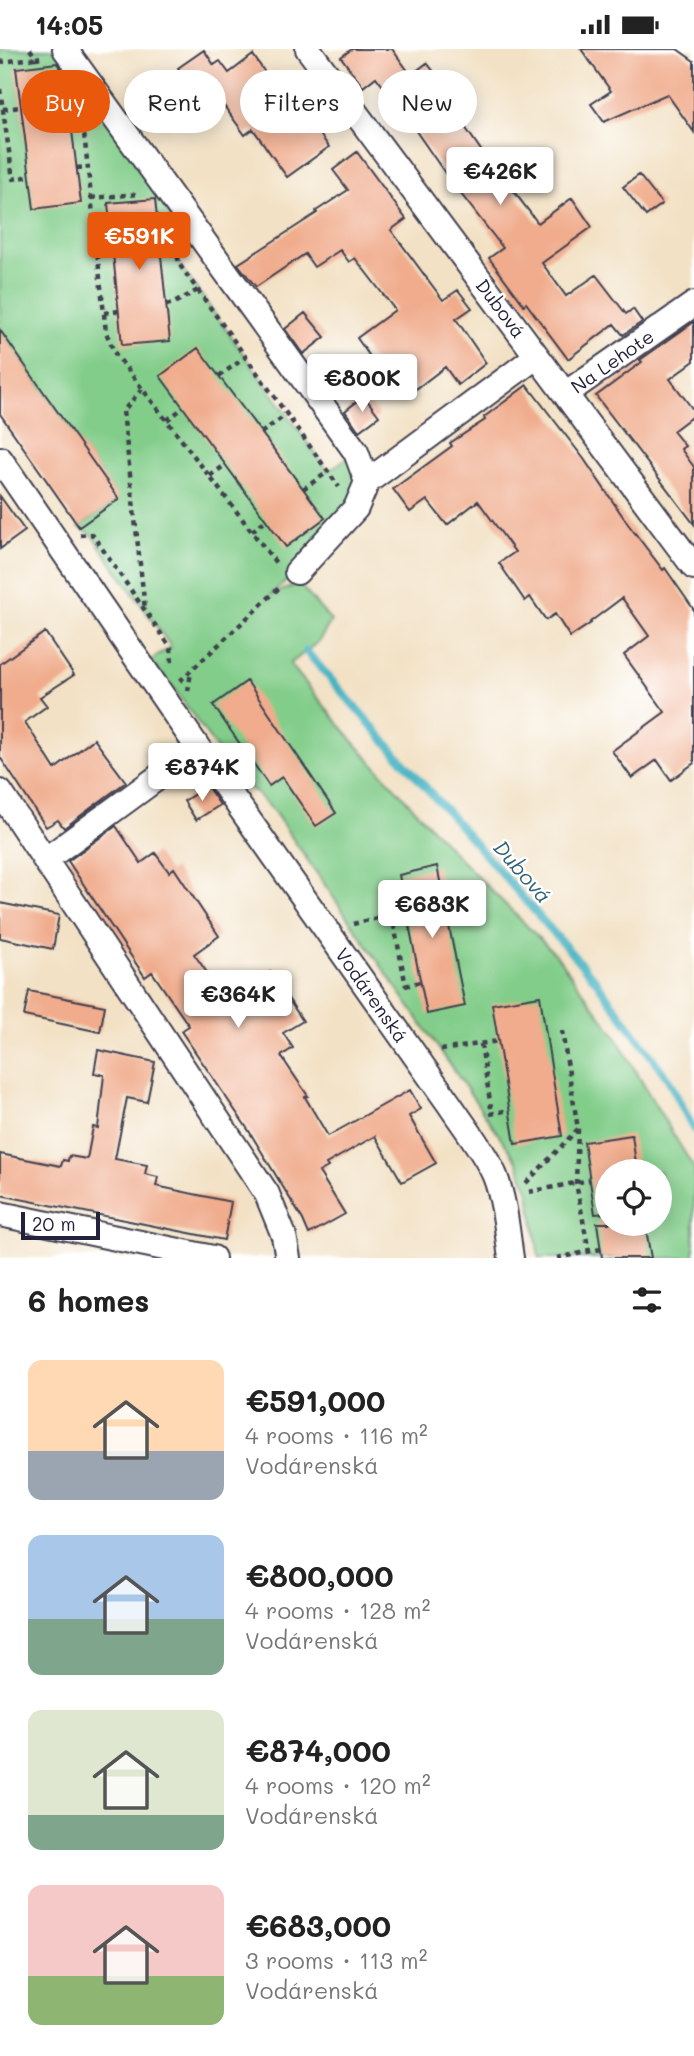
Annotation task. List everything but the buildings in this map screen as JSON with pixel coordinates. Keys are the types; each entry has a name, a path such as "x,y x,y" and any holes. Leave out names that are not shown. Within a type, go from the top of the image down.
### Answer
{"street":[{"path":"65,49 356,452 367,482"},
{"name":"Dubová","path":"309,49 694,567"},
{"name":"Na Lehote","path":"565,394 694,304"},
{"path":"293,575 356,508 367,482 537,356"},
{"name":"Vodárenská","path":"0,459 198,748 479,1149 494,1175 503,1207 511,1258"},
{"path":"45,860 198,748"},
{"path":"0,792 267,1193 284,1236 288,1258"},
{"path":"0,1214 214,1258"}],"path":[{"path":"0,62 36,58"},
{"path":"0,89 13,179 30,176"},
{"path":"3,109 21,107"},
{"path":"84,133 106,332 114,352 252,531 293,575 164,696"},
{"path":"77,168 88,167"},
{"path":"91,198 146,193"},
{"path":"97,245 112,244"},
{"path":"176,244 179,264 356,508"},
{"path":"166,305 198,290"},
{"path":"104,313 119,311"},
{"path":"219,376 246,357"},
{"path":"142,389 123,411 145,610"},
{"path":"167,421 183,408"},
{"path":"261,433 287,414"},
{"path":"210,476 225,465"},
{"path":"303,489 328,472"},
{"path":"252,531 266,520"},
{"path":"352,924 406,911"},
{"path":"392,915 406,986"},
{"path":"397,989 420,982"},
{"path":"562,1031 578,1129 576,1183 589,1252"},
{"path":"441,1050 498,1041"},
{"path":"481,1044 489,1114 509,1110"},
{"path":"526,1183 578,1129"},
{"path":"529,1192 590,1180"},
{"path":"557,1258 601,1249"}],"green space":[{"path":"0,49 63,49 77,70 21,70 21,133 110,133 110,121 169,212 179,264 328,471 356,452 356,508 289,579 270,595 299,584 331,621 319,641 290,664 353,741 455,854 556,955 615,1035 694,1168 694,1258 539,1258 529,1192 517,1161 272,809 230,768 173,687 150,661 171,647 92,535 79,527 118,499 0,330"}],"waterway":[{"name":"Dubová","path":"306,651 596,981 668,1079 694,1130"}]}
